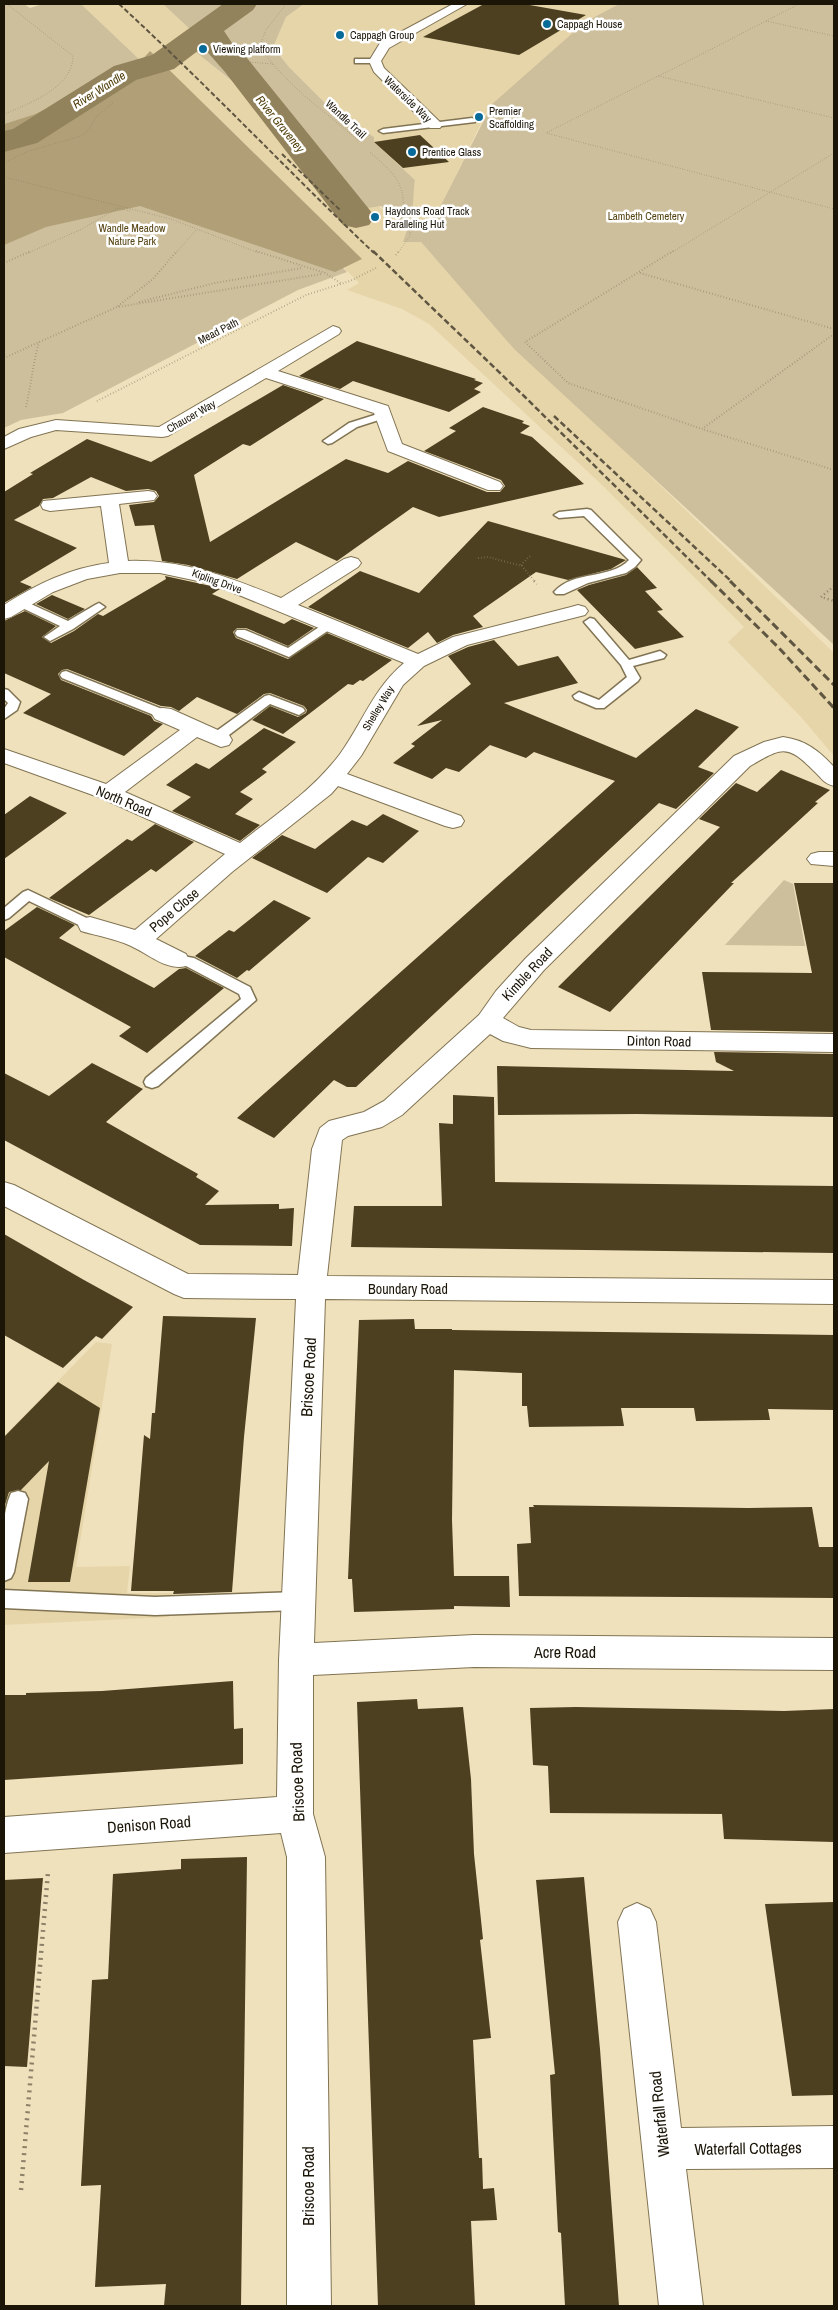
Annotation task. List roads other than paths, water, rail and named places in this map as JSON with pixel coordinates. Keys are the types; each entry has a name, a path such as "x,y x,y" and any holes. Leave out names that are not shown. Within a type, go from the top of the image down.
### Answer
{"street":[{"name":"Waterside Way","path":"432,128 378,69 375,60 384,46 461,4"},
{"name":"Chaucer Way","path":"4,444 26,433 56,425 162,432 333,331"},
{"path":"266,372 382,410 394,447 494,486"},
{"path":"50,505 148,496"},
{"path":"109,500 119,567"},
{"path":"282,606 351,563"},
{"name":"Kipling Drive","path":"12,608 61,581 87,572 119,567 156,566 190,571 219,580 408,656 417,662"},
{"path":"551,591 584,617"},
{"name":"Shelley Way","path":"242,853 323,789 335,776 350,756 395,681 417,662 440,650 469,639 584,617"},
{"path":"163,714 219,739"},
{"path":"109,793 195,729"},
{"name":"Kimble Road","path":"311,1287 326,1149 330,1135 339,1128 372,1120 393,1108 488,1021 505,997 535,964 742,761 763,749 782,742 796,746 811,755 834,779"},
{"name":"North Road","path":"6,759 109,793 242,853"},
{"path":"335,776 453,821"},
{"name":"Pope Close","path":"177,960 138,940 242,853"},
{"path":"90,925 138,940"},
{"name":"Dinton Road","path":"488,1021 512,1035 531,1039 834,1043"},
{"name":"Boundary Road","path":"6,1199 184,1286 834,1292"},
{"name":"Briscoe Road","path":"309,2306 306,1856 295,1814 296,1660 311,1287"},
{"name":"Acre Road","path":"296,1660 474,1651 834,1654"},
{"name":"Denison Road","path":"4,1835 295,1814"},
{"name":"Waterfall Road","path":"637,1922 681,2306"},
{"name":"Waterfall Cottages","path":"663,2149 834,2147"}],"lane":[{"path":"358,61 375,60"},
{"path":"383,131 432,128 472,120"},
{"path":"328,441 352,425 384,416"},
{"path":"551,591 593,577 620,571 632,565 635,560 587,512 559,515"},
{"path":"50,637 99,607"},
{"path":"12,608 69,626"},
{"path":"579,696 600,705 634,678 626,664 584,617"},
{"path":"241,633 289,653 328,625"},
{"path":"626,664 660,655"},
{"path":"66,675 163,714"},
{"path":"4,693 14,702 13,707 4,715"},
{"path":"219,739 270,699 299,711"},
{"path":"4,915 28,896 90,925"},
{"path":"152,1082 249,1000 245,991 190,961 177,960"},
{"path":"4,1572 18,1499"},
{"path":"4,1600 155,1606 298,1601"}],"waterway":[{"name":"River Wandle","path":"208,29 242,4"},
{"name":"River Wandle","path":"4,142 25,136 125,73 163,62 208,29"},
{"name":"River Graveney","path":"208,29 220,49 236,65 356,217"}],"railway":[{"path":"119,4 374,253"},
{"path":"282,154 340,210"},
{"path":"373,251 525,397 712,582"},
{"path":"554,416 732,582"},
{"path":"711,581 779,648 834,708"},
{"path":"730,581 834,685"}],"place":[{"name":"Cappagh House","path":"547,24"},
{"name":"Cappagh Group","path":"340,35"},
{"name":"Viewing platform","path":"203,49"},
{"name":"Premier Scaffolding","path":"479,117"},
{"name":"Prentice Glass","path":"412,152"},
{"name":"Haydons Road Track Paralleling Hut","path":"375,217"}],"park label":[{"name":"Lambeth Cemetery","path":"646,216"},
{"name":"Wandle Meadow Nature Park","path":"132,234"}]}
